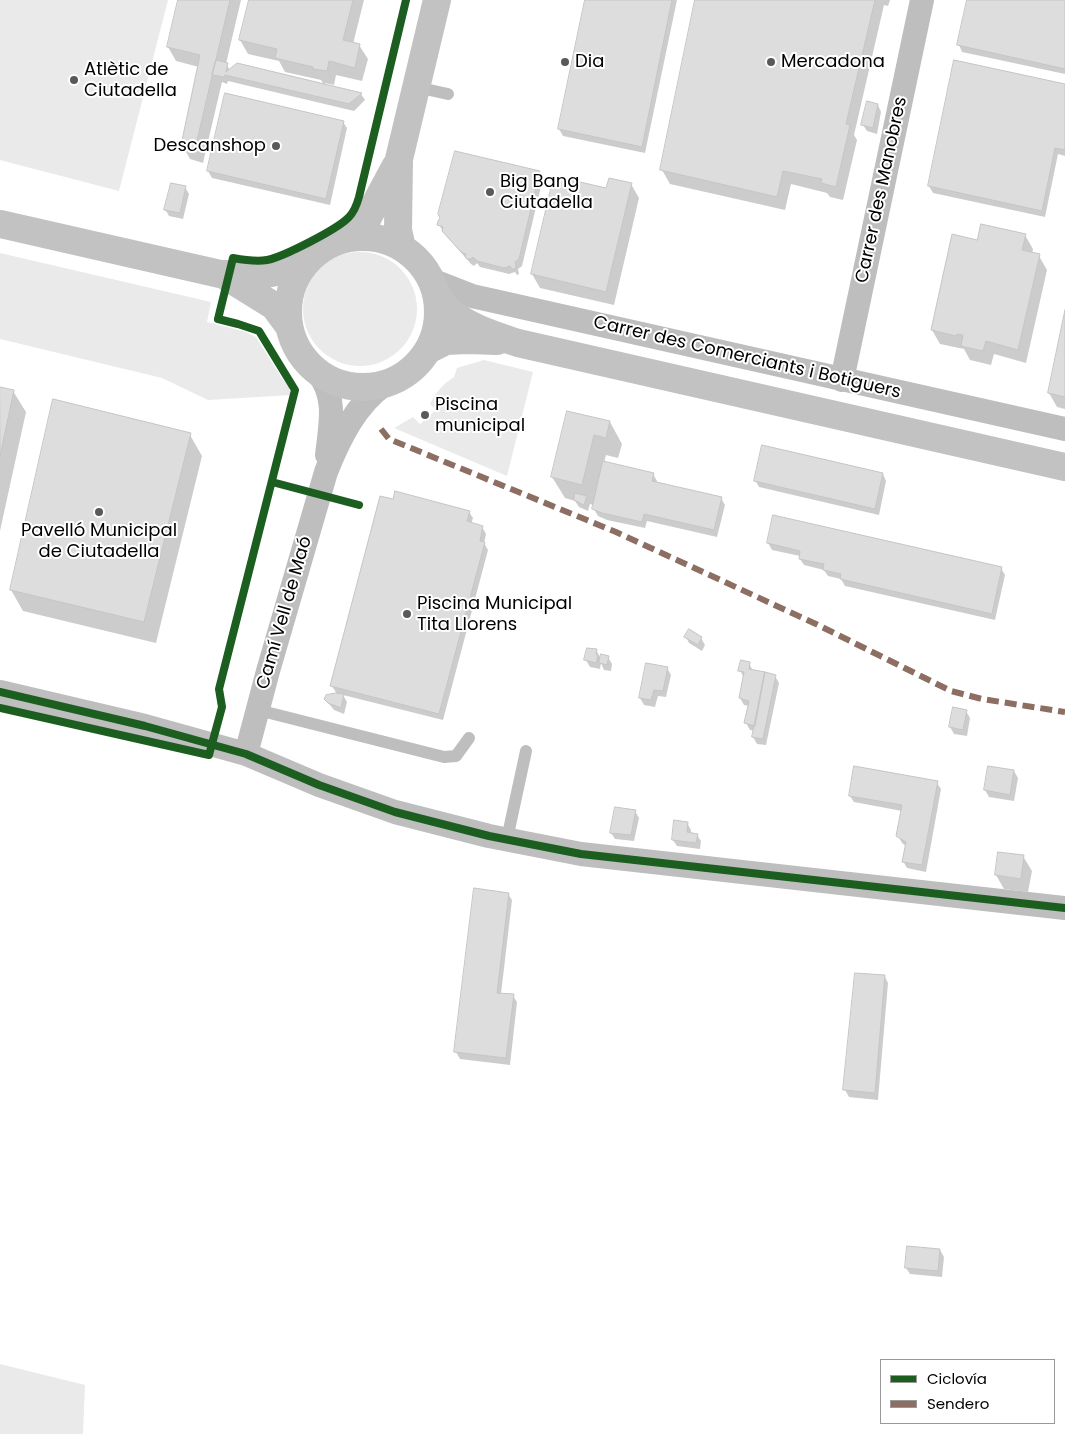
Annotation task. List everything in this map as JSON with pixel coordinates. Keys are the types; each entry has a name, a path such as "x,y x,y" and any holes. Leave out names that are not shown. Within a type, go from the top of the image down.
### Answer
{"main road":[{"path":"402,248 398,230 399,159 437,0"},
{"path":"348,238 365,223 399,159"},
{"path":"0,224 223,274 266,274 301,267"},
{"path":"288,325 287,310 294,280 301,267 314,253 348,238 376,238 390,241 414,256 424,268 447,309 486,332 518,343 1065,467"},
{"path":"223,274 274,306 288,325 298,352 317,372 343,385 357,387 371,387 396,380 410,371 428,350 438,322 438,308 433,286"},
{"path":"428,350 446,341 475,340 518,343"}],"street":[{"name":"Carrer des Manobres","path":"842,380 922,0"},
{"name":"Carrer des Comerciants i Botiguers","path":"433,286 1065,429"},
{"name":"Camí Vell de Maó","path":"317,372 324,380 330,393 332,414 326,472"},
{"name":"Camí Vell de Maó","path":"246,754 326,472 334,452 362,404 373,392 385,384"},
{"path":"0,692 146,726 246,754 320,785 396,812 507,839 581,854 1065,908"}],"lane":[{"path":"416,87 448,94"},
{"path":"258,710 444,757 456,756 469,738"},
{"path":"507,839 526,751"}],"shaded area":[{"name":"Atlètic de Ciutadella","path":"0,0 168,0 119,191 0,160"},
{"path":"360,252 382,256 392,261 408,277 413,287 417,309 413,331 408,341 392,357 382,362 360,366 338,362 328,357 312,341 307,331 303,309 307,287 312,277 328,261 338,256"},
{"path":"0,253 211,302 207,322 246,332 256,337 289,387 291,395 208,400 162,378 0,339"},
{"path":"484,360 533,372 507,476 394,428 413,417 420,424 436,410 430,404 446,382 454,377 457,368"},
{"path":"0,1364 85,1385 83,1434 0,1434"}],"building":[{"path":"178,0 230,0 195,149 181,145 200,55 167,47"},
{"path":"249,0 353,0 343,40 360,44 355,68 329,61 327,71 313,69 313,67 275,58 277,49 239,40"},
{"path":"585,0 672,0 642,147 558,129"},
{"name":"Mercadona","path":"695,0 875,0 846,124 850,125 836,187 821,183 822,179 783,171 777,197 660,170"},
{"path":"967,0 1065,0 1065,69 957,45"},
{"path":"216,60 228,63 226,72 237,63 362,93 349,104 225,75 224,77 212,75"},
{"path":"954,60 1065,84 1065,150 1055,148 1042,211 928,186"},
{"name":"Descanshop","path":"225,93 344,121 326,199 207,171"},
{"path":"867,101 878,104 873,128 861,125"},
{"name":"Big Bang Ciutadella","path":"455,151 540,171 519,259 515,262 515,269 512,269 510,266 504,268 477,261 473,257 467,259 465,257 466,254 461,252 442,231 443,227 437,225 440,218 438,214"},
{"path":"554,176 606,188 609,178 632,183 606,292 531,274"},
{"path":"171,183 186,186 180,213 164,210"},
{"path":"981,224 1026,234 1022,250 1040,254 1018,350 986,341 983,351 961,346 963,335 957,334 956,336 931,330 952,234 977,240"},
{"path":"1065,310 1065,397 1048,393"},
{"path":"0,387 14,390 0,456"},
{"name":"Pavelló Municipal de Ciutadella","path":"53,399 191,433 144,622 10,590"},
{"path":"567,411 610,421 606,438 594,435 582,485 551,477"},
{"path":"762,445 883,473 875,509 754,481"},
{"path":"603,461 654,473 652,481 722,497 714,530 644,514 642,522 592,509"},
{"name":"Piscina Municipal Tita Llorens","path":"395,491 470,511 467,521 483,526 480,541 485,542 439,714 330,686 380,496 393,499"},
{"path":"575,493 587,496 584,505 574,500"},
{"path":"773,515 1002,567 992,614 840,579 841,574 823,570 824,564 799,559 800,551 767,543"},
{"path":"689,629 702,637 698,645 684,637"},
{"path":"587,648 597,649 596,663 584,660"},
{"path":"601,654 609,656 607,665 599,663"},
{"path":"741,660 750,662 749,669 765,672 755,726 744,723 749,701 739,698 744,672 738,671"},
{"path":"646,663 668,667 663,691 654,690 651,700 639,698"},
{"path":"765,672 776,675 763,739 752,737"},
{"path":"344,694 341,708 328,703 324,699 326,695"},
{"path":"953,707 967,710 963,730 949,727"},
{"path":"854,766 938,781 922,865 902,862 906,842 896,836 902,805 849,796"},
{"path":"988,766 1014,770 1010,795 984,790"},
{"path":"615,807 636,810 631,835 610,833"},
{"path":"674,820 688,822 687,832 698,834 696,843 672,840"},
{"path":"998,852 1024,855 1021,879 995,875"},
{"path":"474,888 509,893 497,993 514,994 506,1058 454,1052"},
{"path":"855,973 885,975 875,1093 843,1090"},
{"path":"907,1246 940,1249 938,1271 905,1268"}],"marked path":[{"path":"381,429 389,439 616,532 816,624 951,691 982,699 1065,712"}],"cycle path":[{"path":"0,708 209,755 222,707 219,689 295,390 259,331 218,319 233,258 259,261 275,258 322,235 343,222 352,213 359,197 406,0"},
{"path":"272,482 359,505"},
{"path":"0,692 145,726 246,754 319,785 395,812 489,836 581,854 1065,908"}],"place":[{"name":"Dia","path":"565,62"},
{"name":"Mercadona","path":"771,62"},
{"name":"Atlètic de Ciutadella","path":"74,80"},
{"name":"Descanshop","path":"276,146"},
{"name":"Big Bang Ciutadella","path":"490,192"},
{"name":"Piscina municipal","path":"425,415"},
{"name":"Pavelló Municipal de Ciutadella","path":"99,512"},
{"name":"Piscina Municipal Tita Llorens","path":"407,614"}]}
